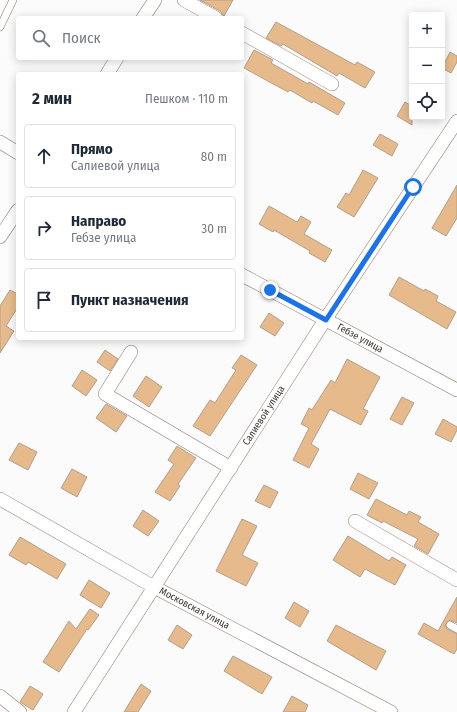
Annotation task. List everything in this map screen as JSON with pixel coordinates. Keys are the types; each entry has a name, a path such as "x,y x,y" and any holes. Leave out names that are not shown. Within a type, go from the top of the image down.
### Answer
{"street":[{"path":"144,16 155,0"},
{"path":"184,0 212,16"},
{"path":"244,34 332,84"},
{"path":"108,72 116,60"},
{"name":"Салиевой улица","path":"74,712 326,320 457,121"},
{"path":"0,142 16,152"},
{"path":"0,237 16,213"},
{"name":"Гебзе улица","path":"244,276 457,390"},
{"path":"131,352 105,394 231,468"},
{"name":"Московская улица","path":"0,499 154,587 391,712"},
{"path":"355,521 457,580"},
{"path":"0,696 20,712"}],"lane":[{"path":"0,27 13,0"}],"building":[{"path":"200,0 233,0 224,16 220,11"},
{"path":"276,22 355,65 357,62 375,72 365,88 339,73 337,76 283,44 281,46 266,38"},
{"path":"254,50 273,60 271,63 308,84 309,82 345,103 338,115 313,101 312,103 290,90 288,92 244,68"},
{"path":"450,52 457,56 457,62 451,73 445,70 445,62"},
{"path":"405,102 409,104 409,120 412,120 412,125 397,116"},
{"path":"380,134 398,144 392,156 373,145"},
{"path":"363,170 378,178 354,217 337,207 346,193 349,195"},
{"path":"457,185 457,218 446,236 432,228"},
{"path":"269,206 297,222 301,216 311,222 304,234 332,250 325,262 309,253 310,251 274,230 273,232 259,224"},
{"path":"399,277 424,291 425,289 438,296 436,301 456,312 447,329 389,295"},
{"path":"10,290 16,293 16,310 6,326 14,331 0,353 0,306"},
{"path":"269,313 284,323 275,336 260,327"},
{"path":"105,350 118,359 110,371 97,362"},
{"path":"241,355 257,365 210,436 193,426 210,400 215,403 236,370 232,368"},
{"path":"347,359 380,377 363,409 368,411 361,425 330,409 311,444 319,449 309,468 293,460 309,428 301,424 309,408 312,410 331,380 335,383"},
{"path":"82,370 97,380 86,396 72,386"},
{"path":"146,376 162,387 149,407 133,396"},
{"path":"402,397 414,403 402,425 390,419"},
{"path":"106,404 127,416 116,432 96,418"},
{"path":"443,419 457,427 451,442 435,434"},
{"path":"19,443 37,452 28,470 9,460"},
{"path":"177,446 196,458 178,484 180,486 170,501 155,492 174,464 168,460"},
{"path":"72,469 87,477 77,497 61,488"},
{"path":"358,473 378,483 369,499 350,489"},
{"path":"264,485 278,492 270,508 255,501"},
{"path":"376,499 407,515 409,511 421,517 418,522 439,534 428,554 414,546 418,539 383,521 382,523 367,515"},
{"path":"143,510 159,521 148,536 133,526"},
{"path":"242,519 257,526 242,555 258,563 246,586 216,571"},
{"path":"348,536 389,561 392,557 406,565 395,585 365,569 360,577 333,560"},
{"path":"20,537 66,564 57,579 28,562 26,565 9,555"},
{"path":"89,580 110,593 101,608 80,595"},
{"path":"457,597 457,623 450,620 445,625 447,629 457,634 457,649 454,654 418,634 424,623 438,631"},
{"path":"294,602 309,611 300,627 285,618"},
{"path":"90,609 99,615 88,630 87,629 59,672 43,662 69,621 76,629"},
{"path":"177,625 192,635 183,649 168,640"},
{"path":"336,625 386,651 376,670 327,641"},
{"path":"233,656 272,677 262,694 224,671"},
{"path":"141,684 151,691 138,712 124,712"},
{"path":"30,686 43,694 33,710 20,702"},
{"path":"292,696 308,705 305,712 283,712"}],"route":[{"path":"270,290 326,320 413,187"}]}
